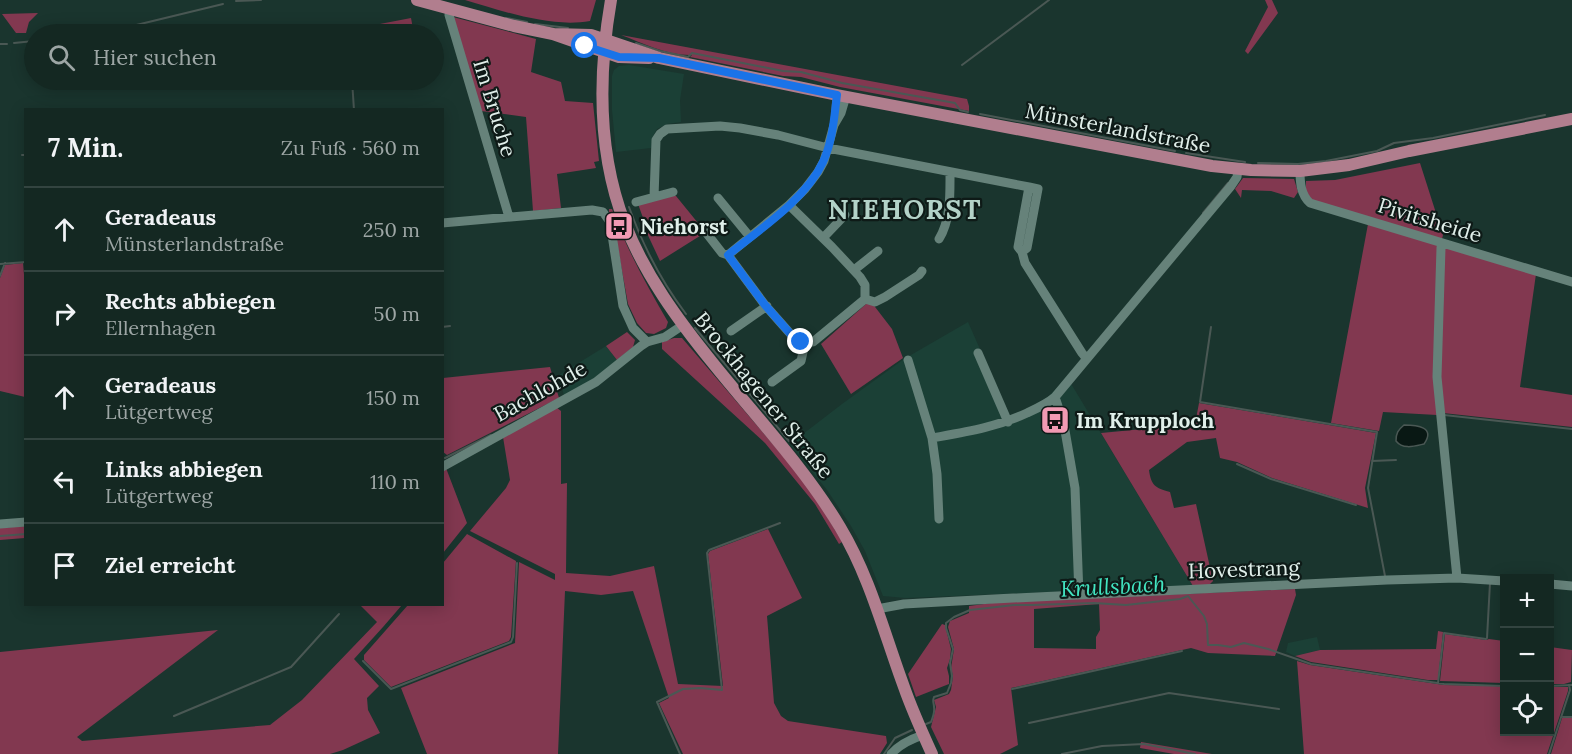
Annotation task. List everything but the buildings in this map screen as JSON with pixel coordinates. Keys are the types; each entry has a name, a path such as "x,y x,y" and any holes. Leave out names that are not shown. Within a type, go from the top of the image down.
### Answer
{"main road":[{"path":"417,0 450,9"},
{"name":"Brockhagener Straße","path":"611,0 604,46 602,92 604,131 610,172 632,240 646,268 683,325 791,456 820,495 852,550 877,609 904,688 932,754"},
{"name":"Münsterlandstraße","path":"450,9 604,46 619,57 659,58 842,95 1238,169 1300,171 1349,165 1572,119"}],"street":[{"name":"Im Bruche","path":"450,9 449,15 509,217"},
{"path":"728,255 789,205 818,172 824,161 834,125 841,113 842,95"},
{"path":"654,197 656,140 660,134 667,129 720,126 778,135 828,148 1038,189 1027,248 1022,252 1025,263 1086,358"},
{"path":"932,438 1008,422 1047,404 1055,397 1231,186 1237,177 1238,169"},
{"name":"Pivitsheide","path":"1300,171 1305,199 1310,203 1572,282"},
{"path":"939,239 945,230 949,206 950,172"},
{"path":"636,202 673,192"},
{"path":"718,198 750,237"},
{"path":"701,226 722,253 728,255 766,306 795,339 805,343 813,342 865,298 865,285 854,270 789,205"},
{"path":"444,223 592,210 603,212 610,222 623,306 633,328 647,342"},
{"path":"823,238 845,215"},
{"path":"1442,243 1437,377 1457,578"},
{"path":"854,270 878,251"},
{"path":"865,298 875,302 922,271"},
{"path":"731,331 766,306"},
{"name":"Bachlohde","path":"444,466 596,382 647,342 665,337 683,325"},
{"path":"772,382 801,361 805,343"},
{"path":"978,353 1008,422"},
{"path":"909,360 932,438 937,474 939,519"},
{"path":"1055,397 1064,425 1074,488 1079,595"},
{"path":"0,524 24,522"},
{"name":"Hovestrang","path":"877,609 904,604 1079,595 1457,578 1500,581"},
{"path":"1554,584 1572,586"},
{"path":"891,754 896,748 923,735"}],"shaded area":[{"path":"465,0 596,0 590,21 575,23 527,17"},
{"path":"1265,0 1272,0 1278,13 1248,54 1245,51 1268,7"},
{"path":"38,13 28,24 24,24 24,33 16,33 2,14"},
{"path":"453,17 536,39 531,72 561,82 565,101 593,103 599,161 594,162 596,168 557,174 561,208 533,211 526,117 481,111"},
{"path":"411,18 412,24 380,24"},
{"path":"621,35 967,99 969,111 690,57 692,55 665,51"},
{"path":"629,65 684,74 680,100 681,122 667,124 657,129 652,138 651,148 616,152 612,76 614,70 619,66"},
{"path":"1420,163 1443,235 1442,239 1312,200 1306,192 1306,181 1335,180"},
{"path":"1243,178 1294,179 1298,192 1294,198 1271,191 1242,190 1241,198 1235,189"},
{"path":"672,195 676,196 698,223 703,234 660,261 645,229 638,204"},
{"path":"609,209 612,209 637,267 668,322 666,328 654,334 646,333 637,323 628,304"},
{"path":"1368,224 1437,244 1437,415 1383,412 1379,431 1331,423"},
{"path":"1446,247 1536,274 1520,387 1572,395 1572,427 1443,413 1440,377 1443,249"},
{"path":"23,263 24,397 0,391 0,278 5,265"},
{"path":"872,303 892,329 903,358 851,394 821,344 866,304"},
{"path":"968,322 1010,417 1049,396 1067,377 1193,586 906,598 883,596 865,551 851,526 827,490 790,444 904,359"},
{"path":"627,332 635,340 633,347 617,360 606,346"},
{"path":"682,338 795,470 818,501 842,542 839,544 815,504 765,443 662,349 662,342"},
{"path":"606,346 617,360 595,379 564,396 559,375"},
{"path":"550,367 559,398 447,455 444,453 444,378"},
{"path":"1199,403 1376,433 1365,488 1368,508 1272,478 1237,462 1220,458 1216,438 1187,442 1149,470 1155,485 1170,492 1174,508 1196,504 1213,581 1209,585 1193,586 1101,433 1195,424"},
{"path":"556,407 561,411 561,484 567,483 566,573 610,576 654,566 678,684 723,686 708,554 710,551 768,529 802,598 767,616 774,703 781,716 788,721 886,736 887,743 880,754 683,754 659,703 669,698 633,591 601,595 565,591 558,754 427,754 401,688 515,643 519,562 555,580 555,574 470,531 510,480 503,437"},
{"path":"1404,425 1423,428 1428,434 1424,444 1409,447 1399,444 1396,441 1397,434"},
{"path":"446,468 467,523 444,552 444,470"},
{"path":"24,526 24,538 0,540 0,528"},
{"path":"467,534 516,561 511,637 509,641 391,687 364,660 364,655 407,606 444,606 444,562"},
{"path":"1295,589 1296,595 1275,656 1208,653 1191,648 1011,688 1018,745 1000,754 944,754 931,727 936,707 934,700 949,694 951,690 954,649 948,627 950,621 969,613 969,606 999,602","holes":["1099,604 1100,630 1096,637 1096,649 1034,648 1034,609"]},
{"path":"361,606 401,606 354,659 379,686 367,698 368,710 380,733 343,750 330,754 0,754 0,652 218,630 77,737 82,741 270,725 302,700 377,622"},
{"path":"942,624 945,625 951,649 947,668 949,684 916,697 908,674"},
{"path":"1438,631 1443,632 1438,680 1311,662 1295,656 1320,650 1436,649"},
{"path":"1445,634 1500,640 1500,683 1440,681"},
{"path":"1317,637 1320,650 1295,656 1286,652 1288,643"},
{"path":"1554,648 1572,650 1571,682 1554,684"},
{"path":"1297,661 1310,665 1444,685 1500,686 1500,736 1553,736 1547,754 1304,754"},
{"path":"1554,687 1568,687 1554,733"},
{"path":"1562,718 1572,718 1572,754 1551,754"},
{"path":"1141,742 1212,754 1174,754 1140,748"}],"waterway":[{"path":"236,1 261,0"},
{"path":"962,65 1049,0"},
{"path":"140,24 223,4"},
{"path":"506,18 527,22"},
{"path":"535,24 568,28"},
{"path":"14,43 24,42"},
{"path":"636,43 688,57 692,53 955,103 960,110 968,112"},
{"path":"0,44 7,44"},
{"path":"353,90 354,108"},
{"path":"980,114 1175,151"},
{"path":"1258,163 1298,164 1326,161 1377,151 1394,143 1433,138 1545,115"},
{"path":"1186,153 1245,162"},
{"path":"1203,213 1228,183"},
{"path":"629,207 653,263 686,314"},
{"path":"0,264 24,262"},
{"path":"0,276 5,263"},
{"path":"444,327 450,326"},
{"path":"1211,327 1200,402 1377,432 1368,488 1385,576"},
{"path":"695,328 789,441"},
{"path":"1444,415 1572,429"},
{"path":"445,458 491,435"},
{"path":"1372,461 1396,460"},
{"path":"1237,464 1271,479 1356,505"},
{"path":"680,754 657,702 683,689 722,690 707,553 709,550 780,523"},
{"path":"0,536 24,534"},
{"path":"363,661 391,689 511,642 517,563"},
{"path":"1438,683 1444,633 1487,638 1490,583"},
{"name":"Krullsbach","path":"926,724 931,722 933,716 934,697 947,693 951,683 950,663 953,649 946,623 970,610 1014,605 1094,603 1126,605 1180,599 1188,596 1204,616 1207,624 1208,645 1231,647 1244,643 1311,664 1444,684 1500,686"},
{"path":"174,716 291,667 339,614"},
{"path":"1012,689 1182,651"},
{"path":"1549,754 1570,690 1569,685"},
{"name":"Krullsbach","path":"1554,686 1572,685"},
{"path":"1029,723 1169,693 1279,709"},
{"path":"1563,717 1572,717"},
{"name":"Krullsbach","path":"884,754 895,738 912,730"},
{"path":"1062,754 1102,746 1144,744 1195,754"}],"place":[{"name":"Niehorst","path":"619,226"},
{"name":"Im Krupploch","path":"1055,420"}],"district":[{"name":"NIEHORST","path":"905,209"}],"route":[{"path":"585,46 619,57 659,58 837,95 834,125 824,161 818,172 789,205 728,255 765,305 795,339 801,342"}]}
